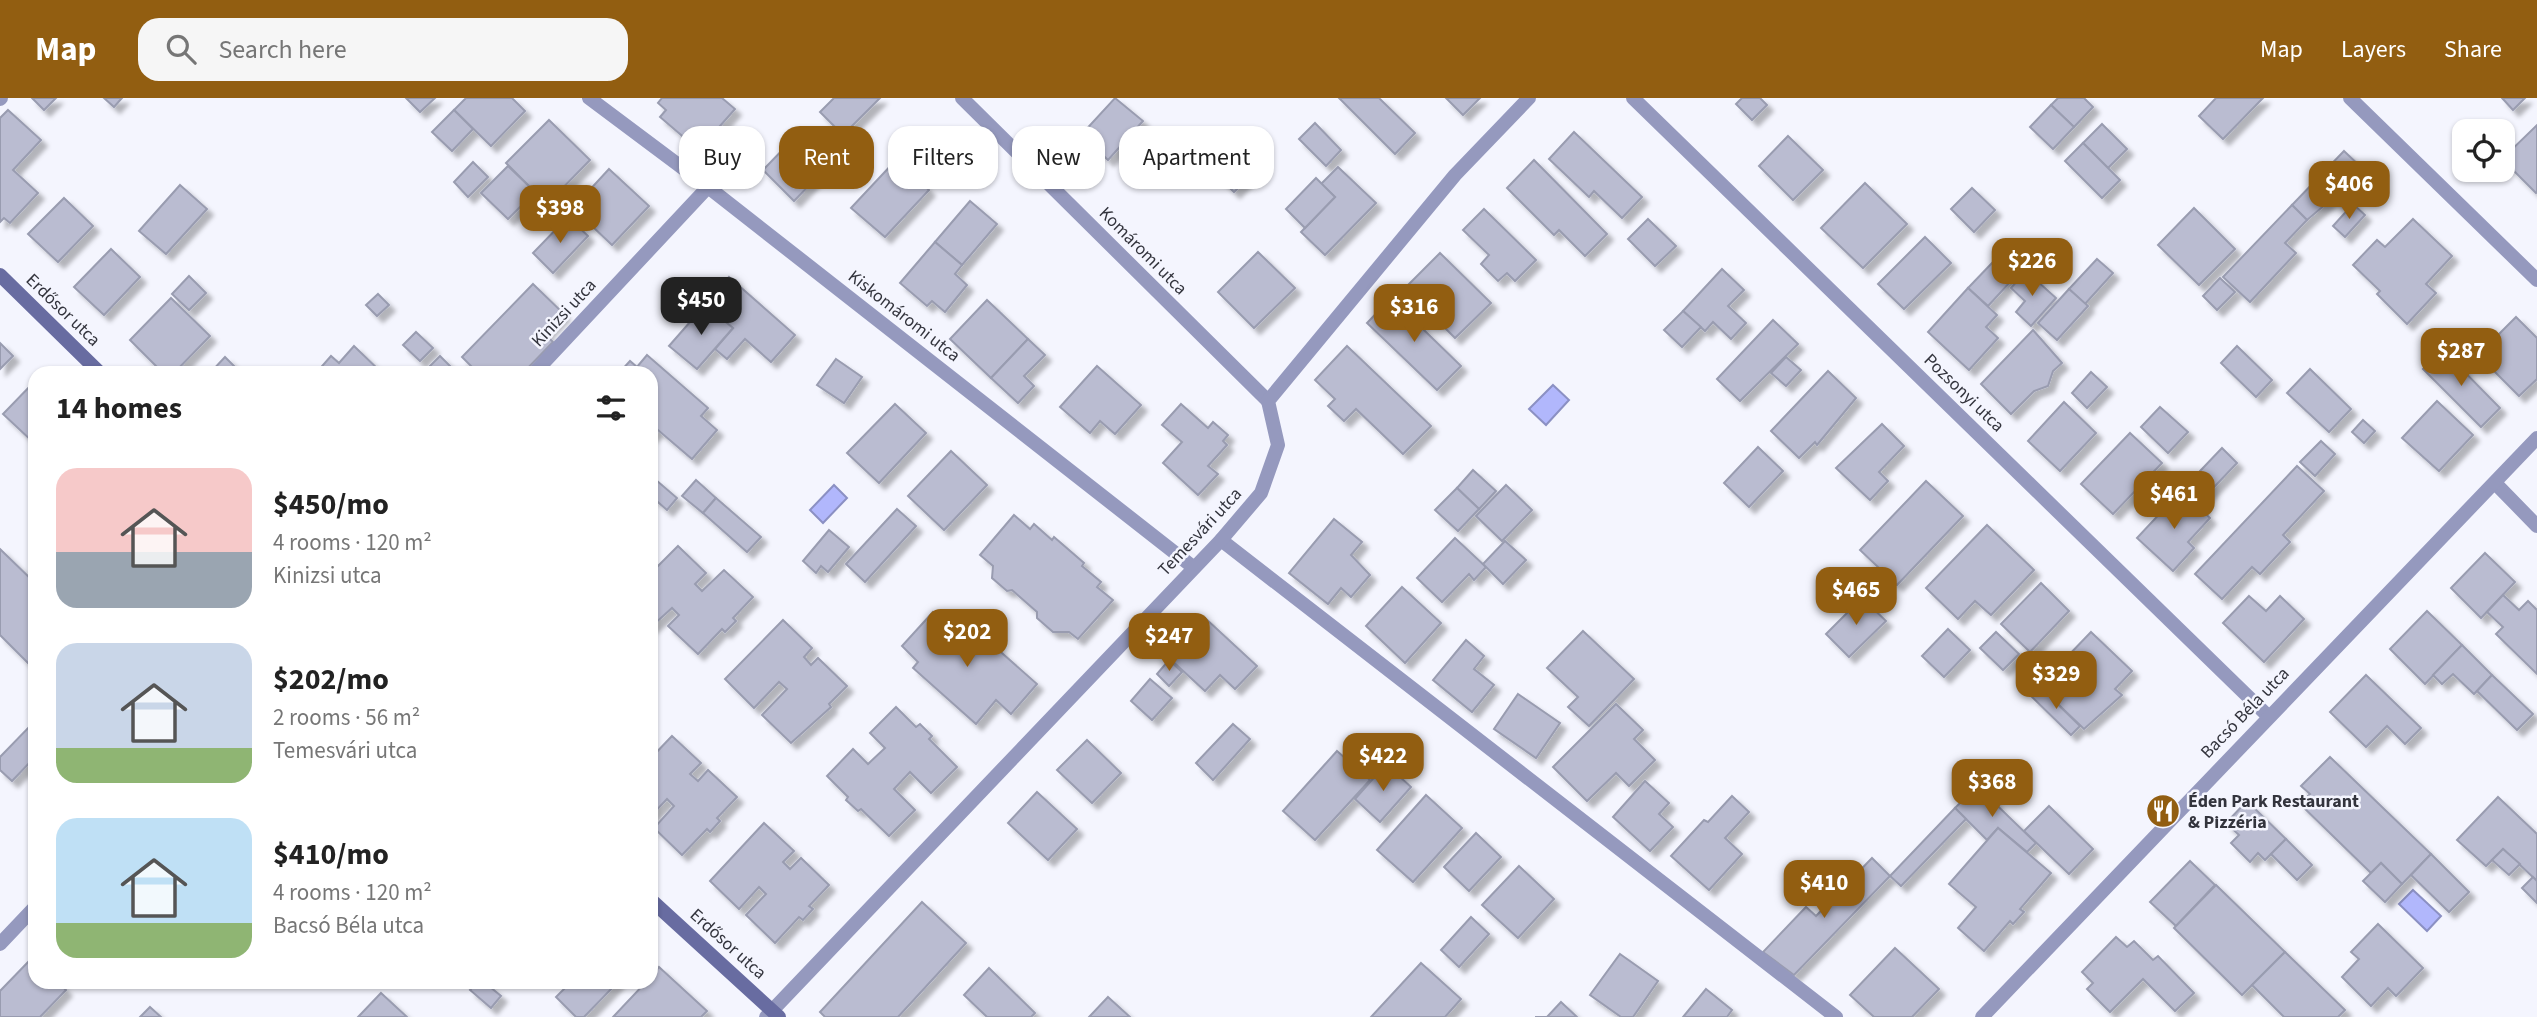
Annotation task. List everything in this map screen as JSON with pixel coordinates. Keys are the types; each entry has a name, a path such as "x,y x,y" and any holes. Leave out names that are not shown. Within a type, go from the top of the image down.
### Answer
{"street":[{"name":"Kiskomáromi utca","path":"589,98 679,165"},
{"name":"Komáromi utca","path":"962,98 1268,401"},
{"path":"1268,401 1454,175 1529,98"},
{"name":"Pozsonyi utca","path":"1633,98 2268,716"},
{"path":"2350,98 2537,280"},
{"name":"Kinizsi utca","path":"541,366 706,189"},
{"name":"Kiskomáromi utca","path":"711,189 1193,568"},
{"name":"Erdősor utca","path":"0,275 93,366"},
{"name":"Temesvári utca","path":"773,1015 1221,540 1261,493 1278,444 1268,401"},
{"name":"Bacsó Béla utca","path":"1982,1017 2537,438"},
{"path":"2495,483 2537,526"},
{"path":"1221,540 1836,1017"},
{"name":"Erdősor utca","path":"658,907 773,1015"},
{"path":"0,944 28,914"}],"water":[{"path":"1553,385 1569,400 1546,425 1529,409"},
{"path":"834,485 847,498 823,523 810,510"},
{"path":"2413,890 2441,916 2427,931 2399,904"}],"building":[{"path":"32,98 56,98 44,110"},
{"path":"104,98 122,98 114,107"},
{"path":"406,98 435,98 420,112"},
{"path":"466,98 512,98 525,111 491,146 454,110"},
{"path":"662,98 722,98 735,109 720,126 679,126 679,133 660,117 666,110 658,103"},
{"path":"834,98 880,98 852,126 834,126 820,112"},
{"path":"1115,98 1143,121 1139,126 1119,126 1119,148 1108,160 1105,157 1105,126 1089,126"},
{"path":"1339,98 1379,98 1415,133 1395,154"},
{"path":"1446,98 1480,98 1463,115"},
{"path":"1742,98 1760,98 1767,105 1752,120 1736,104"},
{"path":"2058,98 2084,98 2093,107 2074,127 2051,105"},
{"path":"2216,98 2263,98 2223,139 2199,116"},
{"path":"2502,98 2525,98 2513,110"},
{"path":"2051,105 2074,127 2053,149 2030,127"},
{"path":"8,110 41,140 13,170 38,193 10,223 4,218 0,222 0,118"},
{"path":"454,110 473,129 452,151 432,132"},
{"path":"549,120 590,160 547,204 506,163"},
{"path":"1315,123 1341,150 1326,166 1299,139"},
{"path":"2102,124 2127,149 2108,168 2083,143"},
{"path":"2537,125 2536,193 2515,172 2515,146"},
{"path":"1574,132 1642,197 1622,218 1594,191 1589,197 1549,159"},
{"path":"1788,136 1823,170 1793,200 1759,166"},
{"path":"2083,143 2120,180 2102,198 2065,161"},
{"path":"2344,151 2362,168 2345,185 2354,194 2342,206 2333,198 2307,220 2292,205"},
{"path":"779,153 779,186 765,172 765,168"},
{"path":"1534,160 1607,234 1585,256 1559,230 1554,235 1507,188"},
{"path":"473,162 488,177 468,197 454,182"},
{"path":"508,166 535,192 508,219 481,193"},
{"path":"1338,167 1376,203 1325,255 1301,232 1335,197 1321,184"},
{"path":"609,169 649,206 612,245 573,208"},
{"path":"888,169 888,189 929,190 885,237 851,208 869,189 874,189 874,183"},
{"path":"1316,178 1335,197 1305,228 1286,209"},
{"path":"1865,183 1907,224 1863,268 1821,228"},
{"path":"180,185 207,209 166,254 139,231"},
{"path":"1972,188 1995,210 1974,232 1951,209"},
{"path":"782,189 806,189 794,201"},
{"path":"64,198 93,226 58,262 28,234"},
{"path":"970,201 997,224 962,265 935,242"},
{"path":"2353,204 2365,215 2345,237 2333,226"},
{"path":"2292,205 2307,220 2285,243 2296,253 2250,302 2223,277"},
{"path":"2194,208 2235,249 2199,285 2158,245"},
{"path":"1484,209 1536,260 1515,281 1507,273 1498,281 1481,264 1489,255 1463,230"},
{"path":"568,217 588,236 553,273 533,253"},
{"path":"1648,219 1676,246 1655,266 1628,239"},
{"path":"2413,219 2452,256 2426,284 2436,293 2407,324 2377,294 2380,291 2353,265 2377,240 2385,247"},
{"path":"1925,237 1951,263 1904,309 1878,284"},
{"path":"935,242 962,265 955,274 967,285 945,312 932,301 927,306 900,283"},
{"path":"2017,242 2033,257 2012,280 1996,265"},
{"path":"111,249 140,277 104,315 74,287"},
{"path":"1258,252 1295,288 1254,328 1218,292"},
{"path":"1440,253 1491,303 1455,338 1405,288"},
{"path":"2097,259 2113,273 2085,304 2069,289"},
{"path":"1993,262 2012,280 1988,306 1968,288"},
{"path":"1722,269 1744,290 1728,306 1746,323 1731,339 1713,322 1705,331 1683,311"},
{"path":"2026,271 2056,298 2031,326 2016,312 2025,301 2011,288"},
{"path":"189,276 206,293 189,310 172,294"},
{"path":"729,277 795,335 771,362 745,339 727,359 715,349 733,328 705,305"},
{"path":"2220,278 2235,292 2217,310 2203,296"},
{"path":"533,284 564,314 545,334 553,342 530,366 471,366 462,357"},
{"path":"1968,288 1997,315 1986,327 1998,338 1969,370 1928,332"},
{"path":"2069,289 2088,306 2057,340 2038,323"},
{"path":"378,294 389,305 377,316 366,305"},
{"path":"171,298 210,336 181,366 156,366 130,340"},
{"path":"1391,298 1461,366 1437,390 1367,323"},
{"path":"987,300 1028,339 991,378 950,339"},
{"path":"705,305 733,328 697,369 669,346"},
{"path":"1683,311 1701,327 1682,347 1664,330"},
{"path":"2516,317 2537,338 2537,379 2519,396 2478,355"},
{"path":"1773,320 1798,344 1740,401 1717,379"},
{"path":"2033,330 2062,363 2053,371 2048,386 2034,391 2011,414 1981,384"},
{"path":"416,332 433,348 420,361 403,345"},
{"path":"1028,339 1045,355 1024,376 1034,386 1018,403 991,378"},
{"path":"0,343 13,356 0,369"},
{"path":"354,346 375,366 322,366 331,356 339,363"},
{"path":"1347,346 1431,426 1403,454 1356,409 1344,421 1328,406 1335,399 1315,380"},
{"path":"2237,346 2272,380 2256,397 2221,363"},
{"path":"2442,349 2500,408 2481,427 2423,369"},
{"path":"647,355 708,408 701,416 717,430 692,459 658,430 658,366 638,366"},
{"path":"440,356 450,366 430,366"},
{"path":"225,357 234,366 217,366"},
{"path":"1786,357 1801,370 1786,386 1771,373"},
{"path":"836,359 862,377 844,403 817,385"},
{"path":"1097,366 1141,405 1115,434 1100,421 1090,433 1060,407"},
{"path":"2310,369 2351,409 2329,432 2287,393"},
{"path":"1828,371 1856,398 1817,445 1815,442 1799,458 1771,431"},
{"path":"2091,372 2107,387 2087,408 2072,393"},
{"path":"28,388 28,437 3,414"},
{"path":"2437,401 2473,435 2439,471 2402,438"},
{"path":"2064,402 2096,433 2060,471 2028,441"},
{"path":"895,404 926,433 879,483 847,453"},
{"path":"1181,404 1208,428 1213,422 1228,435 1223,441 1227,445 1208,466 1218,474 1198,495 1163,463 1182,442 1162,425"},
{"path":"2160,407 2188,432 2168,453 2141,427"},
{"path":"2363,420 2375,431 2364,443 2352,432"},
{"path":"1882,424 1904,446 1879,472 1888,481 1870,500 1836,468"},
{"path":"2130,433 2162,463 2113,514 2081,484"},
{"path":"2321,441 2335,454 2315,476 2300,462"},
{"path":"1758,447 1783,471 1749,507 1724,483"},
{"path":"2222,448 2237,463 2197,505 2181,491"},
{"path":"951,451 987,485 944,530 908,496"},
{"path":"2297,466 2324,491 2283,535 2290,542 2260,574 2252,567 2222,599 2195,574"},
{"path":"1473,470 1496,491 1479,509 1457,488"},
{"path":"696,480 716,498 703,513 682,496"},
{"path":"1926,481 1963,516 1897,585 1860,550"},
{"path":"658,482 677,498 667,510 658,502"},
{"path":"1506,485 1532,510 1502,541 1476,516"},
{"path":"1457,488 1479,509 1458,531 1435,510"},
{"path":"2181,491 2210,518 2188,542 2194,548 2173,571 2137,538"},
{"path":"716,498 761,537 747,552 703,513"},
{"path":"897,509 916,526 865,582 846,564"},
{"path":"1014,515 1030,529 1034,524 1052,540 1054,537 1084,563 1082,566 1101,582 1097,587 1113,600 1078,639 1069,632 1053,632 1037,618 1037,612 1012,590 1007,591 992,578 993,566 980,555"},
{"path":"1334,519 1362,542 1351,555 1370,575 1351,597 1341,588 1328,604 1289,573"},
{"path":"1987,525 2034,570 1991,615 1975,601 1958,619 1926,588"},
{"path":"829,530 849,547 828,572 821,566 816,573 803,561"},
{"path":"1455,538 1486,567 1474,580 1469,574 1442,602 1417,578"},
{"path":"1505,541 1526,560 1503,584 1483,564"},
{"path":"678,546 706,573 695,584 702,591 724,570 753,597 733,618 736,621 725,632 722,629 698,654 668,626 679,615 672,608 658,621 658,566"},
{"path":"0,549 28,576 28,663 0,635"},
{"path":"2485,553 2515,582 2481,618 2451,588"},
{"path":"2041,583 2069,611 2030,652 2001,624"},
{"path":"1402,587 1441,623 1405,663 1366,626"},
{"path":"2503,595 2519,610 2528,601 2537,610 2537,674 2496,634 2503,627 2487,612"},
{"path":"2249,596 2266,611 2280,596 2304,619 2264,662 2223,623"},
{"path":"1862,598 1886,621 1849,657 1826,634"},
{"path":"2427,611 2462,645 2425,684 2390,649"},
{"path":"933,612 967,642 977,631 1037,684 1011,714 996,700 976,724 913,668 918,662 902,646"},
{"path":"1205,618 1257,666 1235,689 1220,675 1205,691 1169,658"},
{"path":"783,620 812,648 804,657 811,665 818,658 847,686 829,704 831,707 791,743 762,715 787,689 779,682 754,708 725,679"},
{"path":"1948,629 1970,650 1944,677 1922,656"},
{"path":"1583,631 1634,679 1589,726 1568,707 1578,697 1547,668"},
{"path":"1996,632 2019,654 2003,670 1980,648"},
{"path":"2091,632 2132,671 2115,689 2122,695 2084,729 2039,686"},
{"path":"1466,640 1484,656 1474,669 1494,685 1472,712 1433,680"},
{"path":"2462,645 2492,675 2474,694 2453,674 2442,684 2433,675"},
{"path":"1169,660 1182,672 1169,686 1157,674"},
{"path":"2366,675 2421,728 2405,744 2387,726 2366,747 2330,712"},
{"path":"2492,675 2533,714 2517,730 2477,691"},
{"path":"1150,679 1172,698 1152,720 1131,701"},
{"path":"2040,687 2080,726 2071,735 2032,697"},
{"path":"1518,694 1560,723 1536,758 1494,729"},
{"path":"1616,704 1643,730 1634,739 1655,760 1629,786 1616,773 1587,801 1553,767"},
{"path":"896,707 916,727 920,724 932,736 929,739 957,767 931,793 910,772 894,789 915,810 889,836 861,809 858,811 846,800 848,797 827,776 853,749 868,764 885,748 870,733"},
{"path":"1233,724 1250,739 1213,780 1196,763"},
{"path":"28,728 28,764 12,781 0,770 0,757"},
{"path":"672,736 701,763 690,774 698,781 708,770 737,797 717,818 720,821 710,832 707,829 682,855 658,832 658,824 674,806 667,799 658,809 658,751"},
{"path":"1087,740 1121,773 1092,803 1057,770"},
{"path":"1337,751 1370,780 1315,840 1283,811"},
{"path":"2330,757 2431,854 2402,884 2381,863 2371,873 2300,804 2310,794 2301,786"},
{"path":"1386,764 1411,787 1380,822 1355,799"},
{"path":"1645,781 1669,803 1659,814 1673,827 1650,851 1613,817"},
{"path":"1977,786 2036,843 2027,852 1998,828 1987,840 1955,808"},
{"path":"1037,792 1077,829 1048,860 1008,823"},
{"path":"1426,795 1462,828 1413,882 1377,850"},
{"path":"1732,796 1749,812 1725,838 1742,854 1709,890 1671,856 1704,820 1708,822"},
{"path":"2498,797 2537,834 2537,881 2503,849 2486,866 2457,840"},
{"path":"2247,801 2286,839 2265,860 2258,853 2250,862 2231,843 2239,835 2226,823"},
{"path":"2049,806 2093,849 2069,874 2024,831"},
{"path":"1955,808 1966,819 1901,886 1890,876"},
{"path":"764,823 794,851 783,862 790,869 801,858 829,885 809,906 813,909 803,920 799,917 775,943 746,915 766,894 759,887 739,909 710,881"},
{"path":"1998,828 2051,873 2020,909 2024,912 2013,924 2010,921 1984,951 1958,928 1976,907 1949,884"},
{"path":"1476,833 1501,857 1469,891 1444,867"},
{"path":"2286,839 2312,865 2297,880 2271,854"},
{"path":"2503,849 2520,864 2509,875 2492,860"},
{"path":"2431,854 2469,892 2449,912 2411,875"},
{"path":"1872,858 1890,876 1794,975 1763,952 1806,907 1816,916"},
{"path":"2190,861 2215,885 2176,926 2150,902"},
{"path":"2381,863 2402,884 2385,902 2363,881"},
{"path":"1519,866 1554,899 1518,938 1482,905"},
{"path":"2533,877 2537,881 2537,903 2522,888"},
{"path":"2216,885 2285,952 2242,995 2174,928"},
{"path":"922,902 966,943 898,1017 825,1017 820,1012"},
{"path":"1471,917 1489,934 1459,967 1441,950"},
{"path":"2378,924 2423,968 2396,996 2388,988 2371,1006 2342,977 2359,959 2351,952"},
{"path":"2116,937 2127,947 2134,941 2153,960 2158,956 2194,993 2175,1011 2143,979 2110,1012 2087,989 2093,983 2082,972"},
{"path":"1895,948 1939,989 1912,1017 1874,1017 1850,995"},
{"path":"2285,952 2345,1010 2338,1017 2284,1017 2252,985"},
{"path":"1620,954 1658,981 1633,1017 1621,1017 1590,995"},
{"path":"28,962 28,989 66,990 40,1017 0,1017 0,991"},
{"path":"1421,963 1461,999 1445,1017 1371,1017"},
{"path":"658,968 707,1011 701,1017 613,1017 639,989 658,989"},
{"path":"989,968 1035,1013 1031,1017 987,1017 964,995"},
{"path":"492,989 501,996 491,1008 470,990"},
{"path":"564,989 611,989 584,1017 576,1017 556,997"},
{"path":"1706,989 1732,1010 1727,1017 1683,1017"},
{"path":"381,993 407,1017 358,1017"},
{"path":"1108,997 1130,1017 1089,1017"},
{"path":"1561,1002 1577,1017 1547,1017"},
{"path":"150,1007 161,1017 140,1017"}],"place":[{"name":"Éden Park Restaurant & Pizzéria","path":"2163,811"}]}
